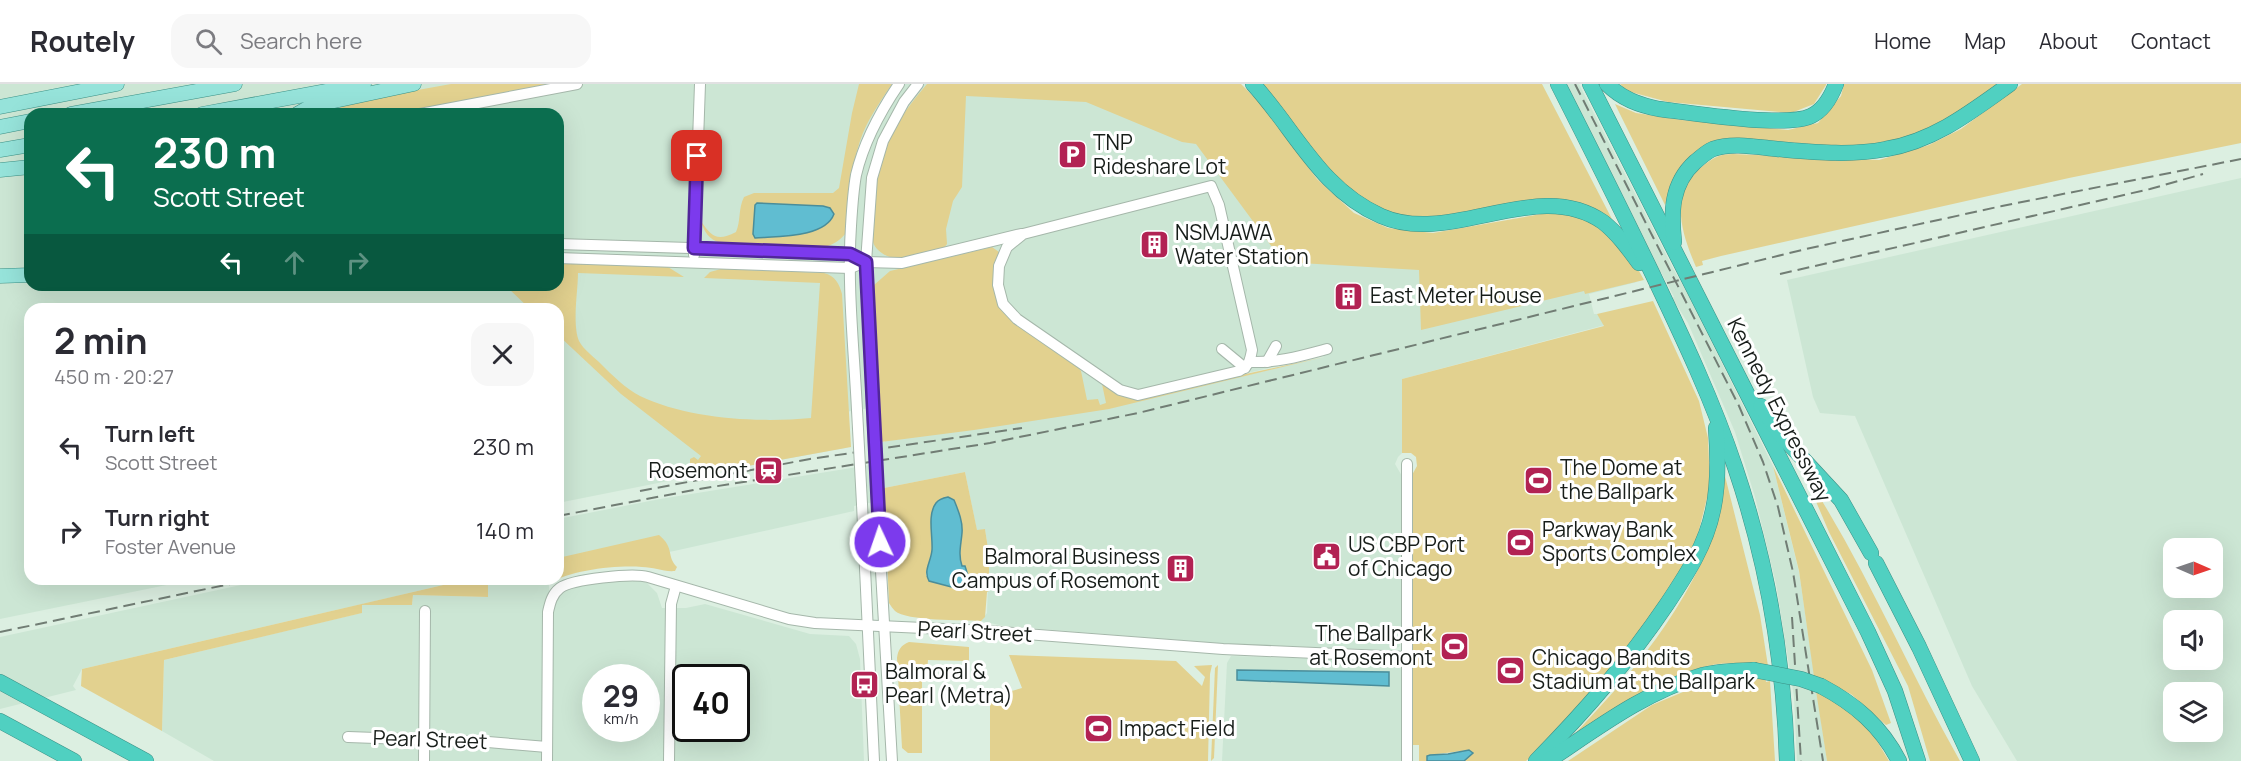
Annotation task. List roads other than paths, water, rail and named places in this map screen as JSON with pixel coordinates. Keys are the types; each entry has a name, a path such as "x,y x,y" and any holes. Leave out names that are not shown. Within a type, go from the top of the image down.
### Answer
{"highway":[{"path":"1253,84 1311,160 1347,197 1363,207 1383,217 1414,224 1466,220 1508,210 1566,208 1602,222 1622,240 1660,290"},
{"path":"1558,84 1660,290 1716,413 1745,498 1768,595 1779,660 1787,761"},
{"name":"Kennedy Expressway","path":"1590,84 1868,632 1895,691 1918,761"},
{"path":"1608,84 1626,99 1659,109 1789,121 1817,112 1831,97 1836,84"},
{"path":"1674,248 1672,219 1674,196 1680,181 1691,166 1714,149 1745,146 1843,153 1906,145 1945,129 2010,84"},
{"path":"1731,364 1780,434 1841,500 1919,647 1972,761"},
{"path":"1536,761 1586,711 1641,643 1692,566 1704,542 1718,480 1716,413"},
{"path":"1548,761 1607,722 1656,694 1703,675 1754,670 1793,677 1821,686 1845,699 1861,711 1879,731 1899,761"},
{"path":"0,682 146,761"},
{"path":"0,721 74,761"}],"main road":[{"path":"0,107 117,84"},
{"path":"104,108 235,84"},
{"path":"234,108 364,84"},
{"path":"308,108 414,84"},
{"path":"0,127 24,123"},
{"path":"0,150 24,146"},
{"path":"0,170 24,168"},
{"path":"0,276 24,275"}],"street":[{"path":"452,108 578,84"},
{"path":"694,263 699,84"},
{"path":"874,761 850,254 856,176 872,130 882,109 899,84"},
{"path":"892,761 872,408 866,262 868,204 877,159 890,126 918,84"},
{"path":"564,258 850,268 866,262 902,263 1211,186 1219,205 1252,350 1248,365"},
{"path":"1023,234 1007,247 999,266 998,285 1003,304 1017,319 1120,390 1138,394 1239,371 1248,365 1327,349"},
{"path":"564,244 850,254 866,262"},
{"path":"1267,362 1276,346"},
{"path":"1222,349 1248,365"},
{"path":"1407,464 1407,761"},
{"name":"Pearl Street","path":"348,737 488,742 547,747 548,612 554,594 564,585 624,574 648,577 789,619 1223,649 1407,657"},
{"path":"669,761 671,604 676,586"},
{"path":"423,761 425,611"},
{"path":"547,747 547,761"}],"water":[{"path":"757,203 823,206 830,208 834,214 829,222 811,232 755,238 753,234"},
{"path":"948,497 954,500 961,520 960,557 969,579 964,587 959,589 929,581 927,577 932,550 933,508 941,499"},
{"path":"1237,670 1389,672 1389,686 1237,680"},
{"path":"1469,750 1473,753 1464,761 1427,761 1427,756 1430,755"}],"railway":[{"path":"1575,84 1739,406 1763,462 1778,507 1793,572 1823,761"},
{"path":"564,515 699,489 990,443 1138,413 1806,249 2002,206 2241,159"},
{"path":"1780,274 2150,189 2203,174"},
{"path":"640,491 810,459 1022,428"},
{"path":"0,632 225,585"},
{"path":"1792,617 1801,761"}],"place":[{"name":"TNP Rideshare Lot","path":"1072,155"},
{"name":"NSMJAWA Water Station","path":"1154,245"},
{"name":"East Meter House","path":"1349,296"},
{"name":"Rosemont","path":"769,471"},
{"name":"The Dome at the Ballpark","path":"1539,480"},
{"name":"Parkway Bank Sports Complex","path":"1521,542"},
{"name":"US CBP Port of Chicago","path":"1327,557"},
{"name":"Balmoral Business Campus of Rosemont","path":"1181,569"},
{"name":"The Ballpark at Rosemont","path":"1454,646"},
{"name":"Chicago Bandits Stadium at the Ballpark","path":"1511,670"},
{"name":"Balmoral & Pearl (Metra)","path":"864,684"},
{"name":"Impact Field","path":"1098,729"}]}
